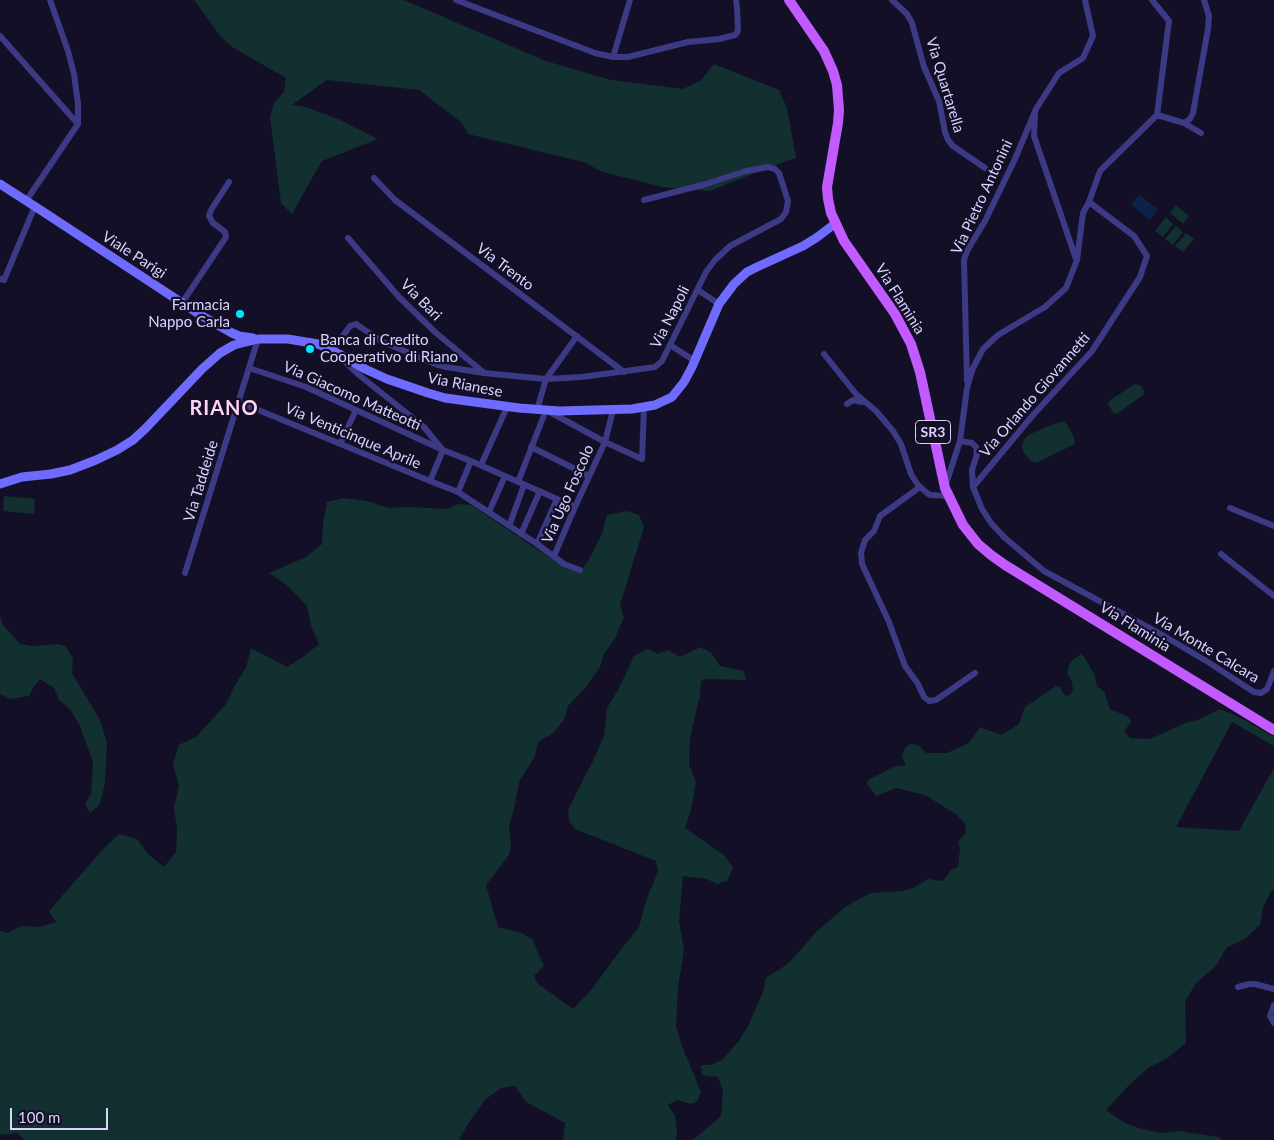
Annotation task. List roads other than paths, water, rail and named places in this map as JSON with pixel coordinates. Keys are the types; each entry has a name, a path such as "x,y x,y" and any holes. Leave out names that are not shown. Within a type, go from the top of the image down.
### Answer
{"main road":[{"name":"Via Flaminia","path":"789,0 824,51 837,84 839,118 827,187 829,206 844,241 895,314 911,344 920,372 947,492 958,517 972,537 1001,563 1274,730"},
{"name":"Viale Parigi","path":"0,184 182,303 232,333 258,339"},
{"name":"Via Rianese","path":"0,484 18,478 70,470 117,450 133,440 150,425 202,369 220,353 234,345 258,339 301,340 318,344 375,374 445,398 507,407 568,411 613,410 644,407 659,403 673,396 685,380 719,304 734,284 747,272 803,246 836,224"}],"street":[{"path":"26,201 78,124 77,93 73,69 50,0"},
{"path":"456,0 595,54 613,57 628,57 688,42 725,38 736,34 738,30 736,0"},
{"path":"613,57 630,0"},
{"name":"Via Quartarella","path":"892,0 907,14 912,23 924,68 939,101 944,130 948,140 953,146 985,168"},
{"name":"Via Pietro Antonini","path":"960,441 967,388 964,260 1012,166 1036,109 1059,73 1083,58 1094,36 1085,0"},
{"path":"1152,0 1169,21 1157,115 1184,123 1201,133"},
{"path":"1184,123 1190,119 1193,113 1208,29 1209,16 1204,0"},
{"path":"0,36 78,124"},
{"name":"Via Pietro Antonini","path":"1036,109 1034,136 1076,260"},
{"name":"Via Pietro Antonini","path":"967,388 977,359 983,349 994,338 1045,307 1066,288 1076,260 1083,214 1100,171 1157,115"},
{"name":"Via Napoli","path":"333,351 350,326 356,324 382,341 435,364 484,373 546,379 582,377 658,366 715,260 724,250 778,220 787,210 787,199 779,173 771,167 644,200"},
{"name":"Via Trento","path":"374,178 395,200 624,372"},
{"path":"182,303 225,239 226,233 209,216 229,182"},
{"name":"Via Orlando Giovannetti","path":"973,487 1033,415 1092,351 1140,277 1147,256 1134,236 1089,202"},
{"path":"0,279 4,280 35,206"},
{"name":"Via Bari","path":"348,238 399,297 450,346 484,373"},
{"path":"698,290 719,304"},
{"path":"509,526 542,410 546,379 577,336"},
{"name":"Via Taddeide","path":"185,574 258,339"},
{"path":"670,345 695,361"},
{"path":"333,351 359,375 423,426 443,450 430,482"},
{"path":"824,354 856,394 885,421 896,436 912,474 920,487 930,495 947,492 960,441"},
{"name":"Via Giacomo Matteotti","path":"249,368 306,387 443,450 575,507"},
{"path":"846,404 853,400 866,403"},
{"name":"Via Venticinque Aprile","path":"239,402 458,492 564,564 580,570"},
{"path":"481,466 507,407"},
{"name":"Via Ugo Foscolo","path":"606,442 642,458 644,407"},
{"path":"340,444 356,410"},
{"path":"542,410 606,442"},
{"name":"Via Ugo Foscolo","path":"554,556 606,442 613,410"},
{"name":"Via Monte Calcara","path":"960,441 972,443 976,450 977,454 972,472 973,487 982,509 1004,537 1044,571 1164,636 1254,692 1261,693 1267,689 1274,671"},
{"path":"531,448 589,476"},
{"path":"458,492 471,461"},
{"path":"489,512 505,476"},
{"path":"920,487 880,516 874,531 864,540 861,553 862,564 889,622 905,666 918,684 924,697 929,701 936,700 975,673"},
{"path":"521,534 540,491"},
{"path":"537,544 557,499"},
{"path":"1230,508 1274,526"},
{"path":"1222,554 1274,596"},
{"path":"1238,987 1254,984 1274,989"},
{"path":"1273,1022 1270,1014 1274,1005"}],"water":[{"path":"1139,195 1158,209 1150,220 1131,205"}],"place":[{"name":"Farmacia Nappo Carla","path":"240,314"},
{"name":"Banca di Credito Cooperativo di Riano","path":"310,349"}],"district":[{"name":"RIANO","path":"224,409"}]}
